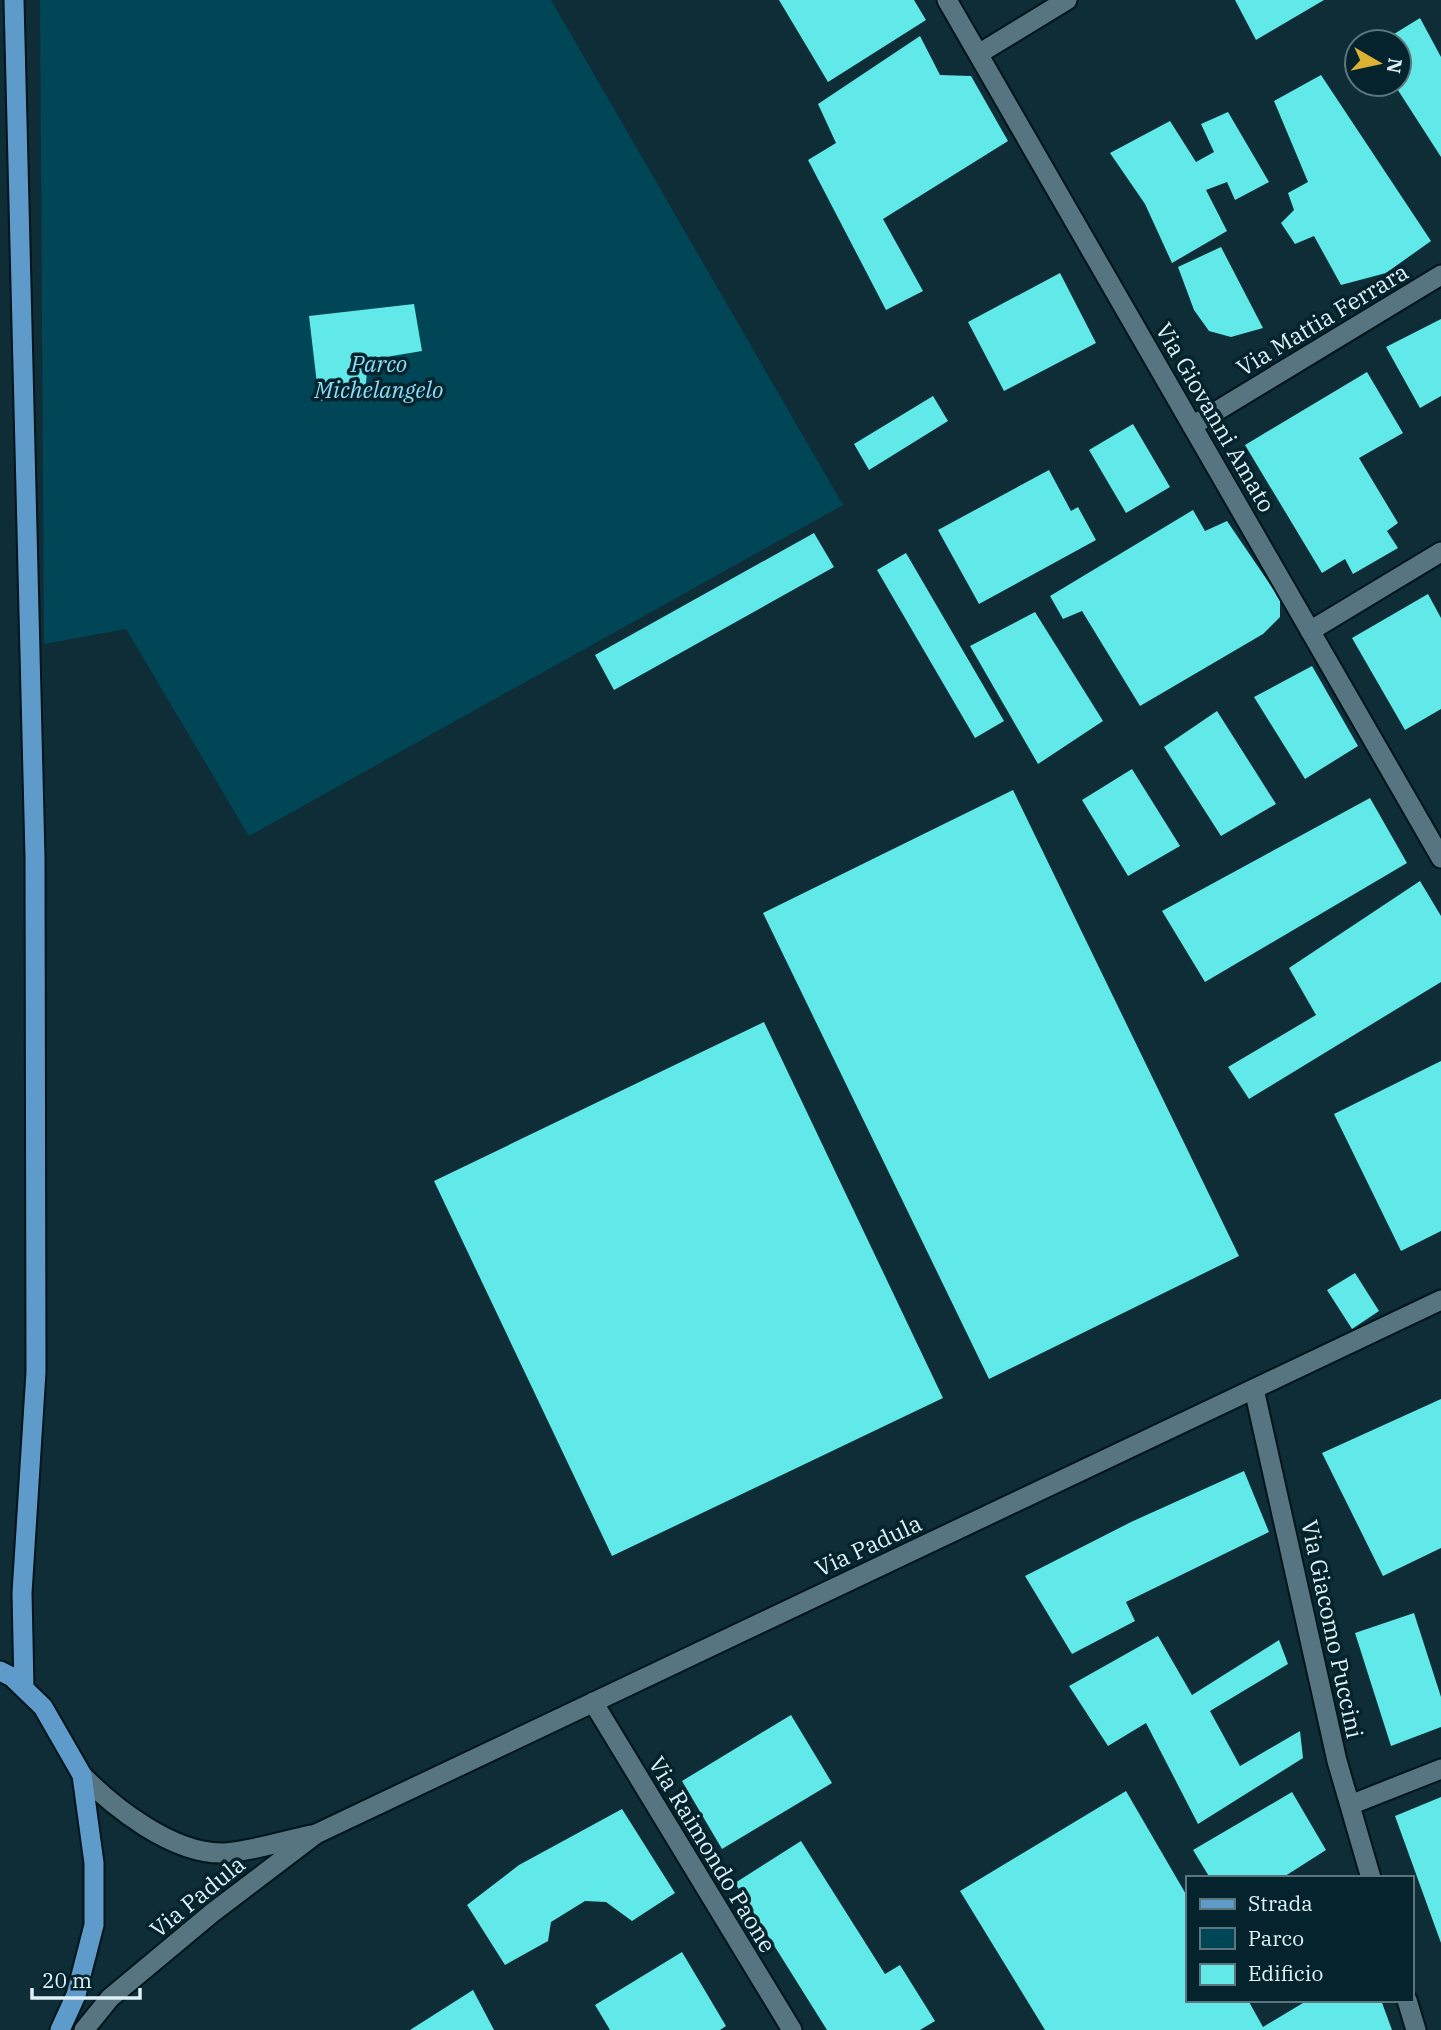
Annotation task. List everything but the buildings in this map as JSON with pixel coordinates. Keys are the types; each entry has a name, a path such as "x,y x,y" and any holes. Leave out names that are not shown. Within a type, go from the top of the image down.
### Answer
{"main road":[{"path":"14,0 35,857 36,1372 22,1594 24,1688"},
{"path":"0,1671 12,1677 43,1707 82,1775 94,1863 94,1925 76,1995 61,2030"}],"street":[{"name":"Via Giovanni Amato","path":"947,0 980,52 1441,858"},
{"path":"980,52 1067,0"},
{"name":"Via Mattia Ferrara","path":"1192,426 1441,275"},
{"path":"1310,631 1441,552"},
{"name":"Via Padula","path":"84,2030 110,1998 212,1913 316,1834 1441,1300"},
{"name":"Via Giacomo Puccini","path":"1254,1389 1337,1761 1370,1876"},
{"name":"Via Raimondo Paone","path":"593,1703 792,2030"},
{"path":"1350,1805 1441,1769"},
{"name":"Via Padula","path":"82,1775 106,1800 149,1828 172,1841 205,1852 224,1853 316,1834"},
{"path":"1408,2002 1416,2030"}],"green space":[{"name":"Parco Michelangelo","path":"40,0 551,0 843,505 249,836 126,629 44,644"}]}
